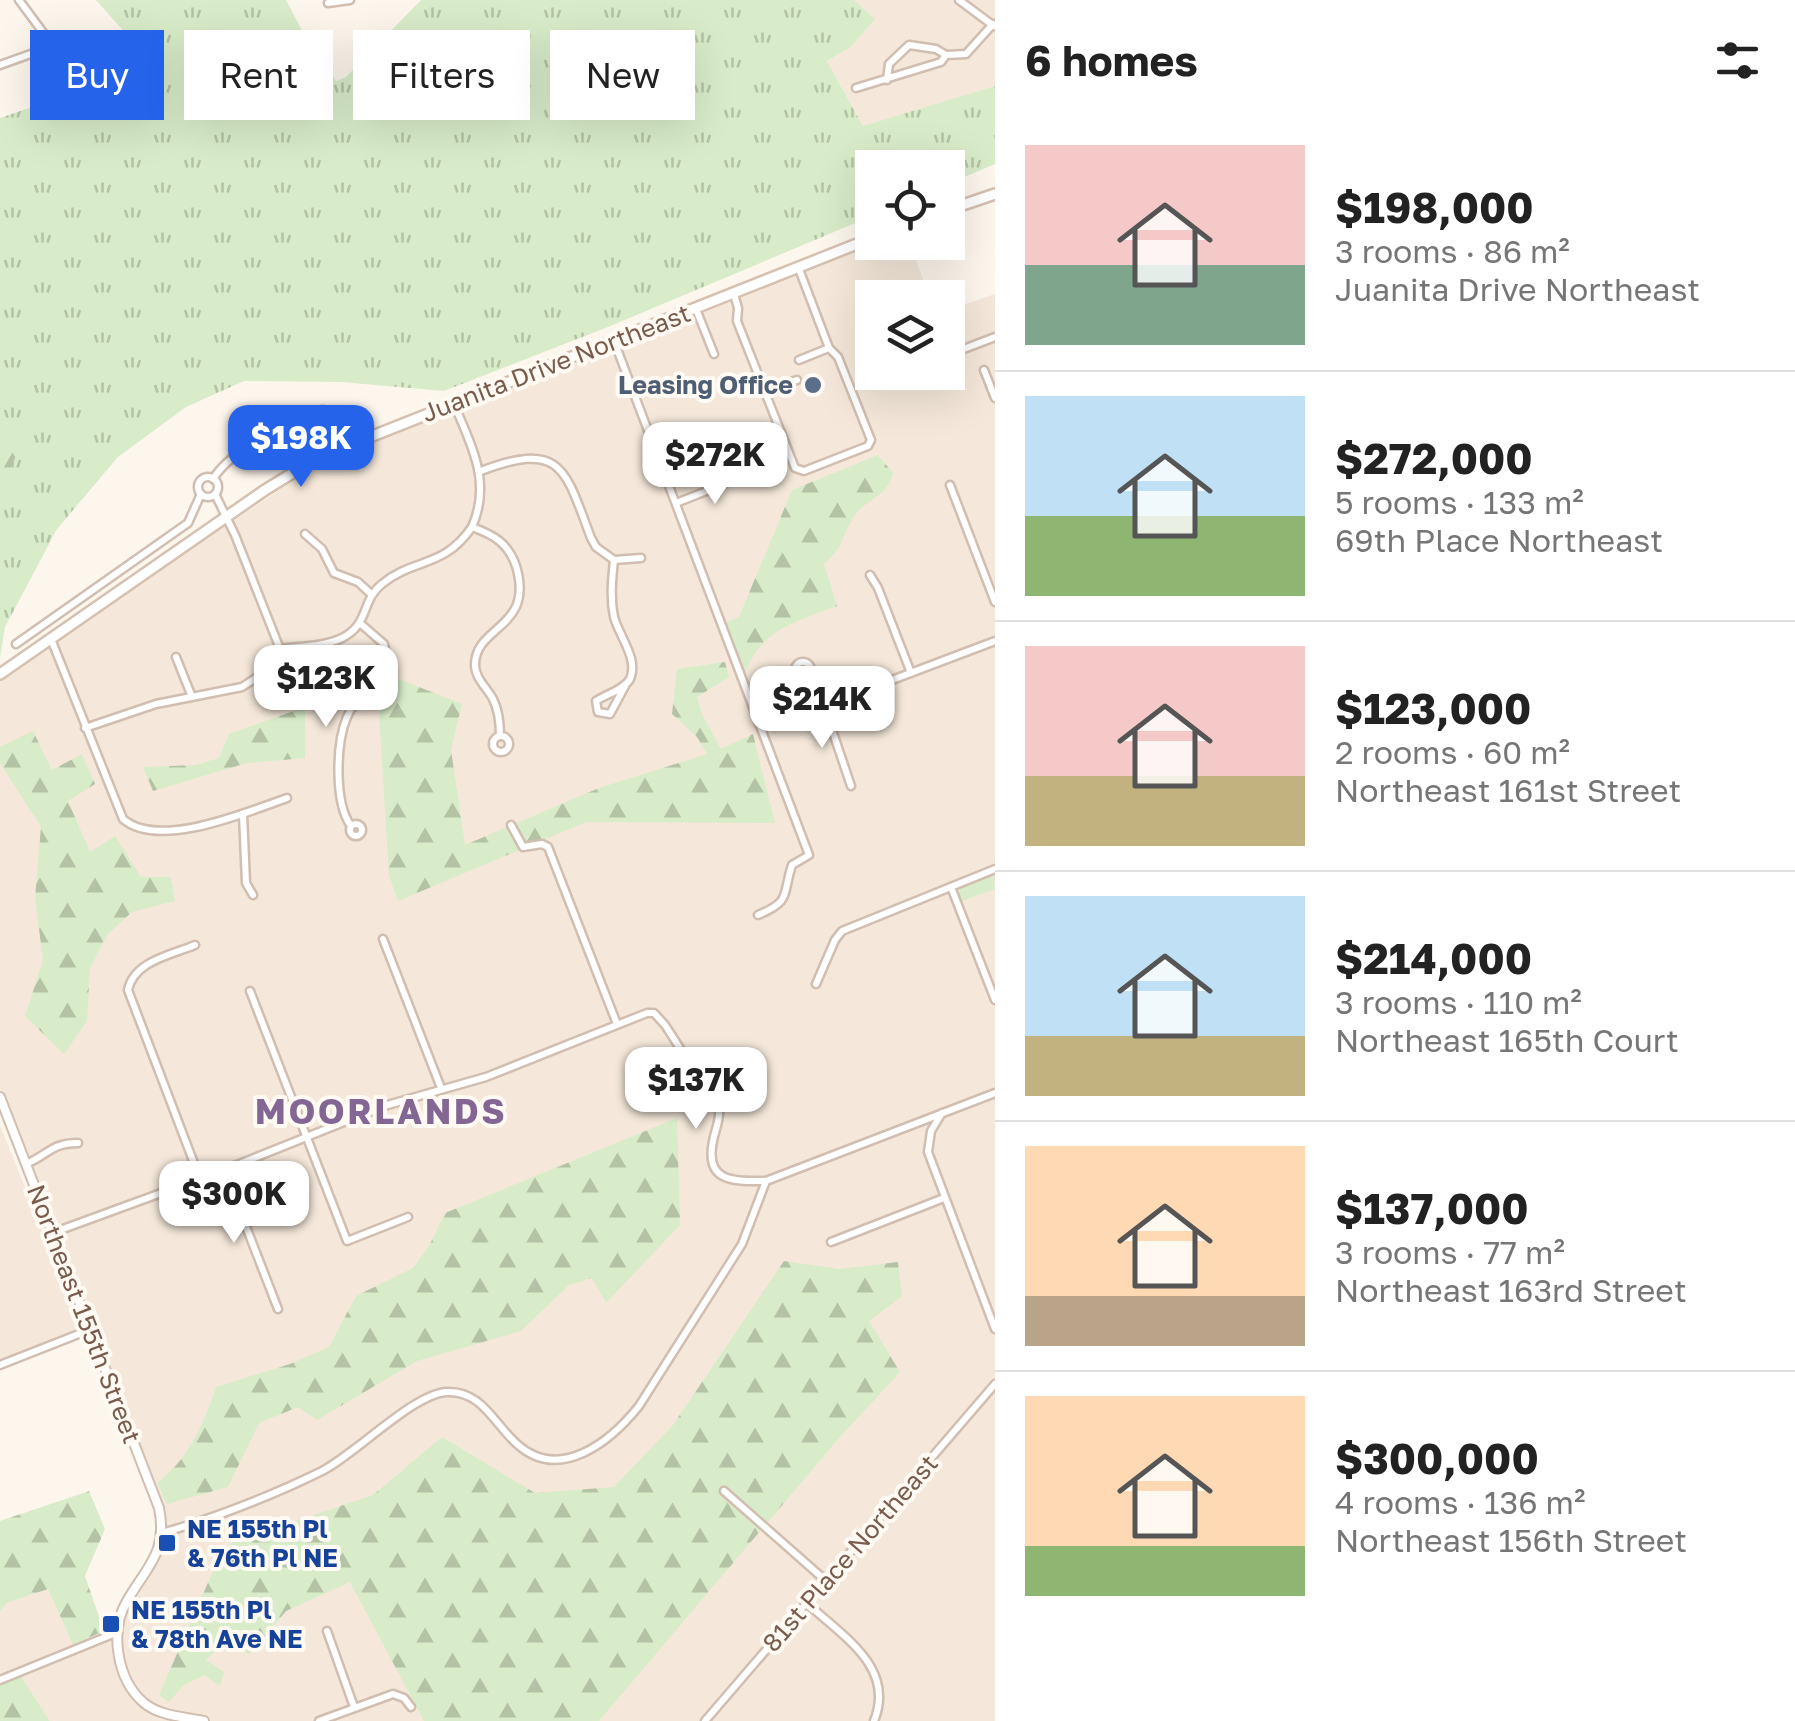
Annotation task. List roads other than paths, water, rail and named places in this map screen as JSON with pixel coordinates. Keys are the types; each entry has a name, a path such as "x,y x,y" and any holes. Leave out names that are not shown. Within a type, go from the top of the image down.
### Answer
{"main road":[{"path":"965,204 995,194"},
{"name":"Juanita Drive Northeast","path":"0,674 226,516 317,458 855,245"}],"street":[{"path":"19,0 41,30"},
{"path":"328,4 350,0"},
{"path":"887,80 889,64 909,45 946,56 966,54 994,25 959,0"},
{"path":"0,65 30,54"},
{"path":"856,88 941,62 946,56"},
{"path":"734,294 737,322 798,471 868,446 872,440 799,269"},
{"path":"696,309 714,354"},
{"path":"965,348 995,337"},
{"path":"614,341 809,855 792,865 782,903 758,916"},
{"path":"799,360 830,348"},
{"path":"984,370 995,398"},
{"path":"765,392 797,380"},
{"path":"280,648 326,644 342,638 361,624 371,594 392,577 445,556 461,543 472,527 482,492 481,472 454,403"},
{"path":"263,420 324,410"},
{"path":"254,429 249,418 257,414 263,420"},
{"path":"213,479 222,465 244,450 263,420"},
{"path":"481,472 520,458 556,464 596,547 614,560 641,558"},
{"path":"676,503 722,485 732,476"},
{"path":"16,644 188,523 201,494 200,481 213,479 218,486 215,494 201,494"},
{"path":"950,485 995,602"},
{"path":"215,494 280,648"},
{"path":"472,527 491,534 508,548 520,585 516,608 509,620 482,645 475,660 476,673 495,703 500,736"},
{"path":"305,534 322,549 334,573 358,582 371,594"},
{"path":"614,560 614,618 632,662 630,680 596,701 598,712 610,714 624,686"},
{"path":"870,575 911,673"},
{"path":"351,826 339,795 346,719 387,666 384,644 361,624"},
{"path":"51,638 124,819 133,827 166,830 213,823 287,798"},
{"path":"810,711 995,640"},
{"path":"86,728 156,704 224,693 254,682 280,648"},
{"path":"176,656 192,697"},
{"path":"809,675 824,706 851,786"},
{"path":"243,814 246,883 253,895"},
{"path":"510,825 523,847 548,847 617,1024"},
{"path":"816,984 842,930 995,869"},
{"path":"951,887 995,1000"},
{"path":"382,939 441,1088"},
{"path":"195,945 142,966 130,979 128,990 200,1179"},
{"path":"250,991 347,1241 408,1218"},
{"path":"52,1232 441,1088 486,1078 617,1024 654,1013 676,1040 718,1109 720,1119 711,1156 714,1169 730,1181 766,1181 995,1093"},
{"name":"Northeast 155th Street","path":"0,1097 160,1508 162,1533"},
{"path":"942,1112 928,1142 944,1198 995,1329"},
{"path":"26,1164 42,1158 54,1146 78,1143"},
{"path":"224,1170 278,1309"},
{"path":"204,1721 166,1714 144,1703 122,1669 118,1632 126,1602 155,1561 162,1533 318,1474 400,1415 437,1394 449,1392 482,1404 520,1448 550,1460 564,1460 594,1448 639,1406 742,1244 766,1181"},
{"path":"830,1242 944,1198"},
{"path":"0,1365 89,1330"},
{"name":"81st Place Northeast","path":"705,1721 995,1384"},
{"path":"724,1490 825,1580"},
{"path":"808,1604 867,1658 881,1688 874,1721"},
{"path":"327,1631 354,1707"},
{"path":"0,1680 118,1632"},
{"path":"320,1721 394,1694 411,1707"}],"place":[{"name":"Leasing Office","path":"813,385"},
{"name":"NE 155th Pl & 76th Pl NE","path":"167,1543"},
{"name":"NE 155th Pl & 78th Ave NE","path":"111,1624"}],"district":[{"name":"MOORLANDS","path":"381,1112"}]}
